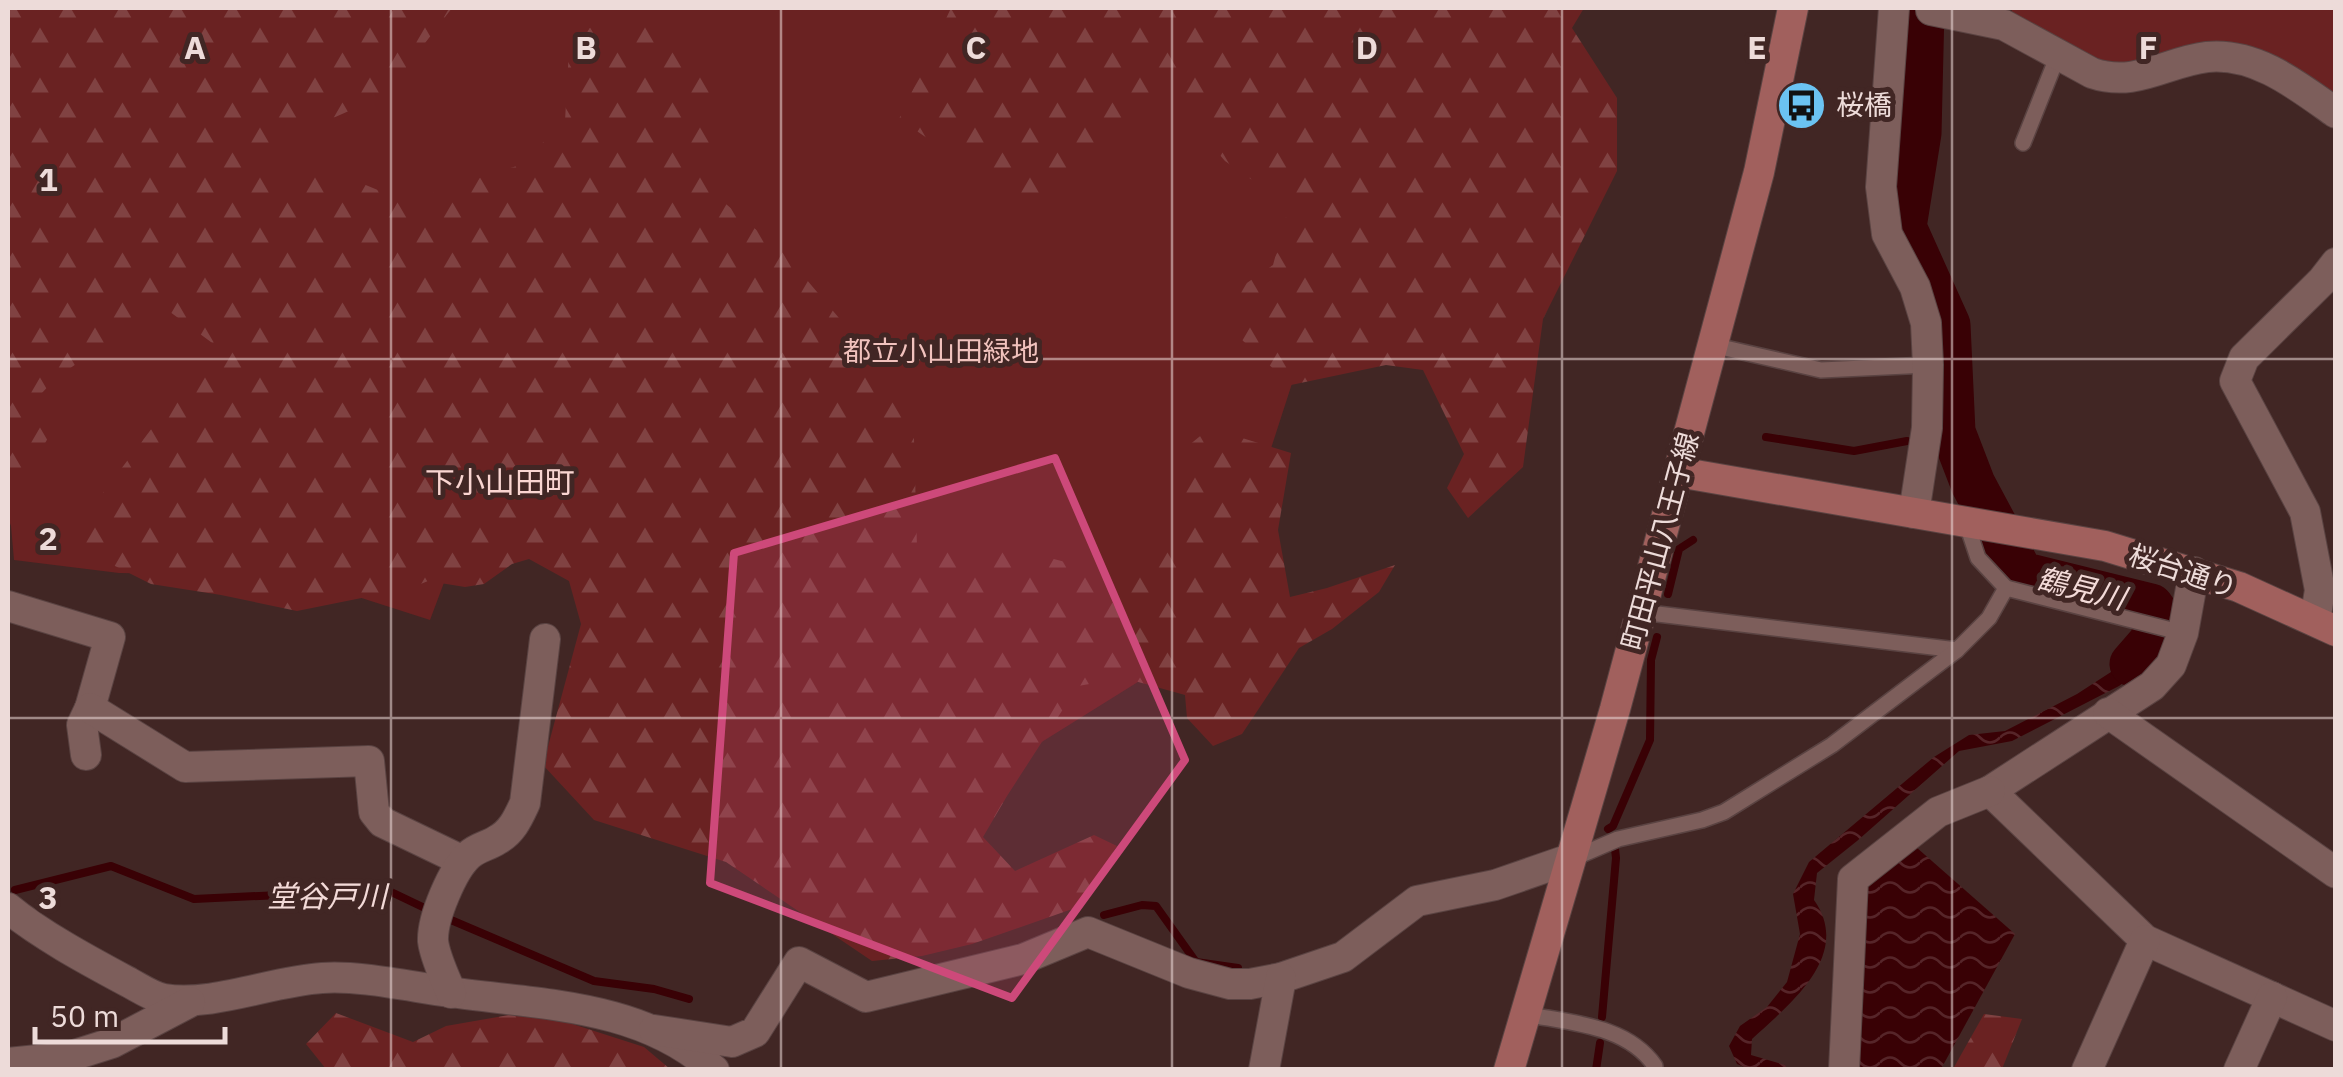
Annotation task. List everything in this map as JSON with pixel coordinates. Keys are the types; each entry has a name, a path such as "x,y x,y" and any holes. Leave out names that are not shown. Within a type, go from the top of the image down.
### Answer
{"main road":[{"name":"町田平山八王子線","path":"1509,1070 1616,709 1759,172 1793,8"},
{"path":"1678,472 1968,522"},
{"name":"桜台通り","path":"1968,522 2105,546 2239,587 2325,626"}],"street":[{"path":"1894,8 1881,187 1887,234 1915,287 1926,323 1927,428 1914,513"},
{"path":"1924,9 2004,25 2105,77 2138,77 2206,58 2224,57 2259,64 2336,112"},
{"path":"2325,626 2306,512 2235,381 2244,358 2336,263"},
{"path":"1844,1070 1853,879 1938,812 1990,790 2152,686 2171,665 2176,631 2194,572"},
{"path":"8,606 110,638 82,725 86,755"},
{"path":"452,992 433,935 443,899 463,860 514,826 525,803 544,639"},
{"path":"90,708 185,767 368,761 374,812 382,822 463,860"},
{"path":"2108,713 2336,873"},
{"path":"1990,790 2145,940 2336,1026"},
{"path":"8,1064 68,1057 112,1043 190,1002 324,978 597,1012 654,1030 732,1042 755,1032 799,962 866,998 1023,959 1088,932 1189,973 1230,984 1250,984 1343,957 1417,901 1495,885 1570,859"},
{"path":"8,908 86,960 160,998 190,1002"},
{"path":"2087,1070 2145,940"},
{"path":"1264,1070 1281,978"},
{"path":"2238,1070 2272,998"},
{"path":"654,1030 684,1046 714,1070"}],"lane":[{"path":"2023,143 2058,55"},
{"path":"1712,346 1820,370 1928,365"},
{"path":"1968,522 1978,558 2006,588 2176,631"},
{"path":"1570,859 1618,839 1724,812 1832,745 1957,650 1990,618 2006,588"},
{"path":"1641,612 1957,650"},
{"path":"1526,1014 1617,1034 1648,1056 1655,1066"}],"highlighted area":[{"path":"1055,458 1185,760 1012,998 710,883 734,553"}],"green space":[{"name":"都立小山田緑地","path":"8,8 1404,8 1396,62 1210,637 856,858 614,466 511,404 430,620 293,576 119,573 14,560 8,518"},
{"name":"都立小山田緑地","path":"8,8 452,8 385,95 272,145 263,179 344,176 385,193 430,194 520,165 565,121 570,32 651,15 714,59 713,193 785,254 909,401 917,548 992,543 1131,579 1182,529 1188,446 1210,428 1291,453 1278,530 1290,597 1395,565 1379,592 1332,629 1299,648 1242,734 1213,746 1187,718 1185,695 1124,678 1078,686 983,837 1015,871 1094,835 1117,846 1078,907 972,944 922,956 872,961 726,862 594,820 543,765 581,624 569,581 529,559 512,564 484,584 465,587 428,581 411,588 297,611 151,584 83,550 74,531 215,345 151,298 102,346 56,378 40,395 53,429 26,477 8,468"},
{"path":"951,8 1584,8 1572,28 1617,98 1617,171 1543,319 1523,467 1468,518 1447,488 1464,454 1423,370 1386,365 1291,385 1241,339 1238,289 1273,265 1289,206 1225,161 1161,87 1063,202 1002,189 899,119"},
{"path":"2013,8 2335,8 2335,99 2299,73 2110,66 2008,18"},
{"path":"532,1011 644,1047 670,1069 326,1069 306,1044 336,1013 413,1042 446,1026"},
{"path":"1984,1014 2022,1019 2002,1069 1953,1069"}],"water":[{"path":"2149,613 2167,616 2161,645 2151,662 2119,686 2012,741 1959,751 1817,873 1814,900 1824,920 1826,940 1822,959 1799,994 1752,1039 1751,1055 1785,1065 1787,1069 1749,1069 1737,1064 1729,1046 1740,1026 1767,1007 1787,982 1800,934 1793,894 1809,862 1934,757 1969,735 2005,731 2077,694 2131,659 2144,639"},
{"path":"1916,847 2015,934 1941,1069 1857,1070 1866,889"}],"waterway":[{"name":"鶴見川","path":"1922,8 1919,133 1904,227 1948,325 1953,432 1973,484 2021,574 2151,606 2158,616 2152,641 2132,664"},
{"name":"堂谷戸川","path":"1942,435 1953,432"},
{"name":"堂谷戸川","path":"1766,437 1854,451 1907,441"},
{"name":"堂谷戸川","path":"1668,594 1679,549 1693,540"},
{"name":"堂谷戸川","path":"1608,829 1613,826 1650,740 1651,660 1657,637"},
{"path":"1602,1017 1615,849"},
{"name":"堂谷戸川","path":"15,890 111,866 194,899 387,890 431,911"},
{"name":"堂谷戸川","path":"1104,915 1142,905 1156,906 1196,962 1238,968"},
{"name":"堂谷戸川","path":"444,917 594,981 654,989 689,999"},
{"path":"1596,1070 1600,1043"}],"place":[{"name":"桜橋","path":"1801,105"}],"district":[{"name":"下小山田町","path":"500,483"}]}
